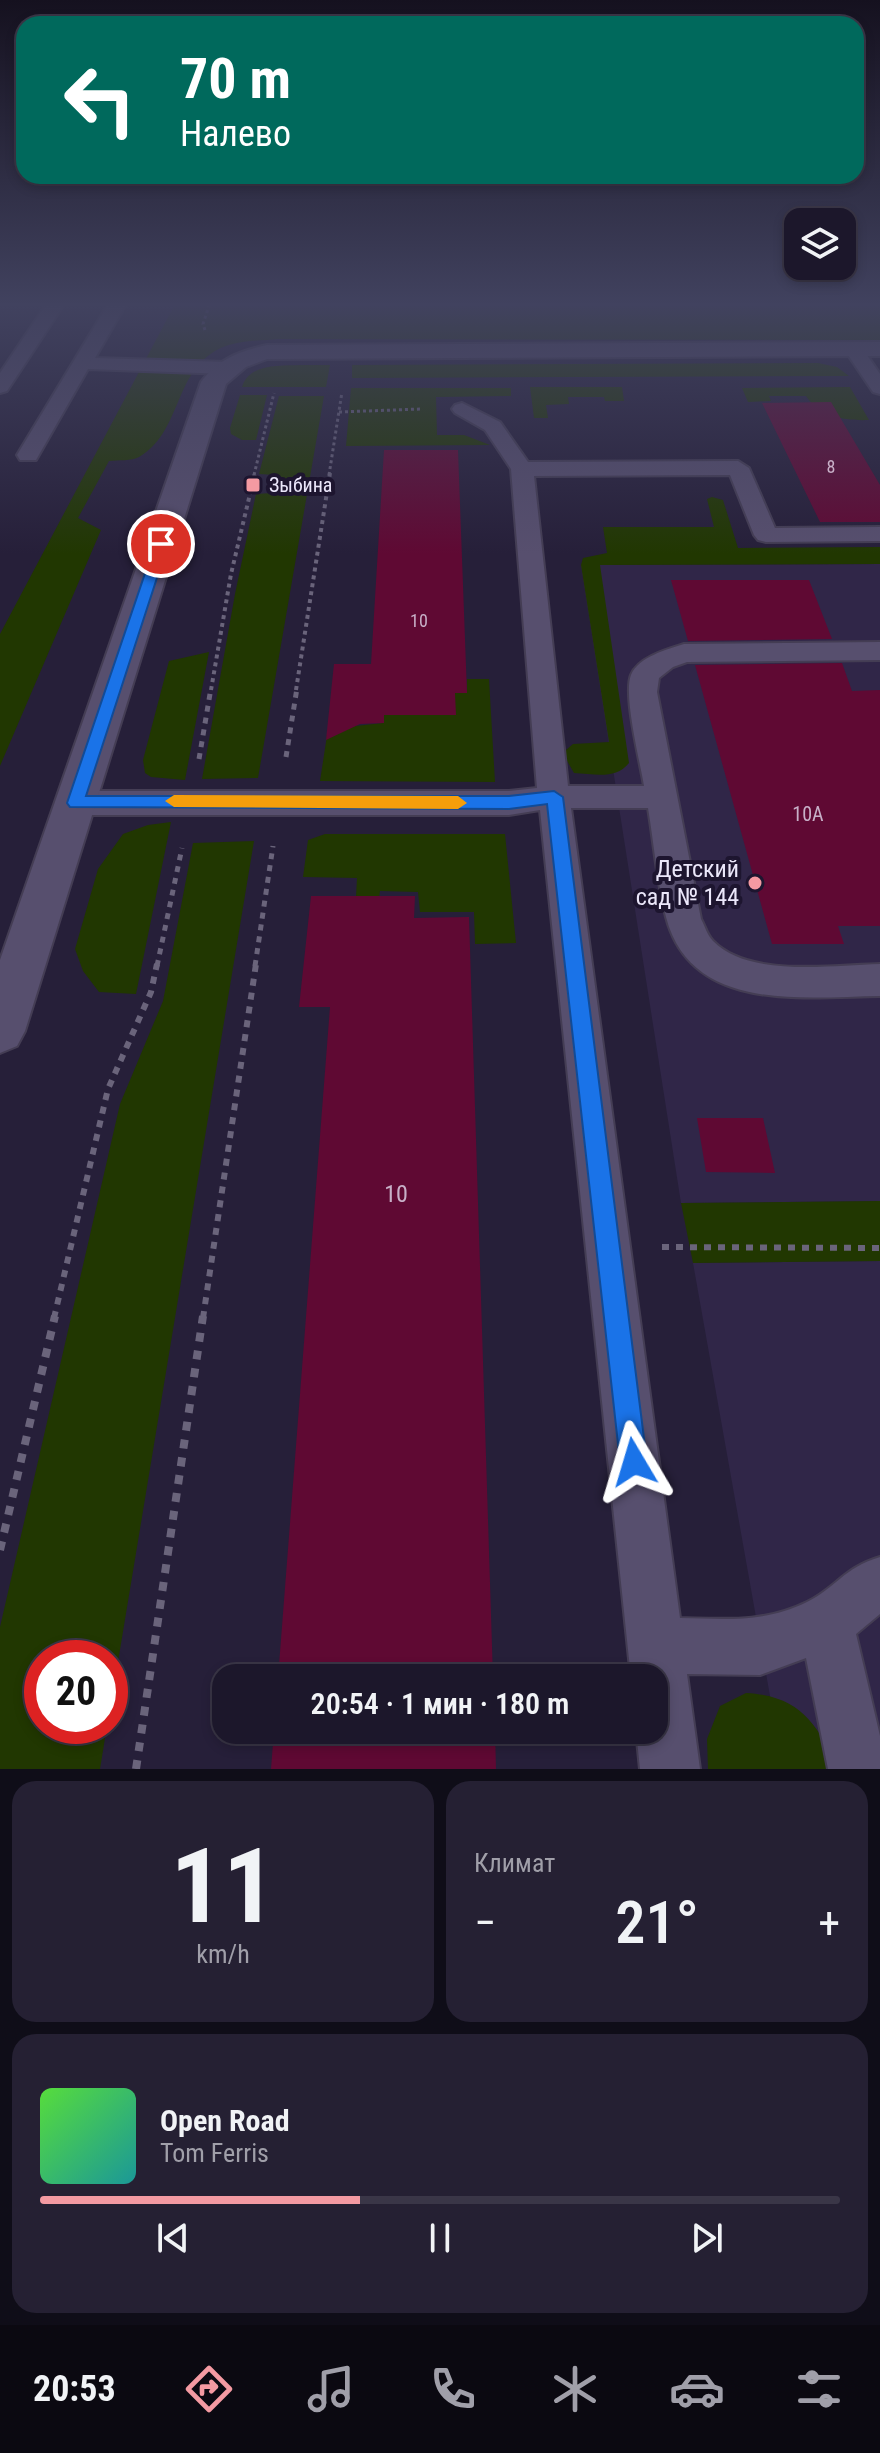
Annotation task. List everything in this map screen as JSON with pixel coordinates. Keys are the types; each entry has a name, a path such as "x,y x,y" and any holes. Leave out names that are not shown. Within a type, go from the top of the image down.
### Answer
{"street":[{"path":"0,1031 212,389"}],"lane":[{"path":"28,455 68,389"},
{"path":"462,409 493,426 522,469 554,797 670,1769"},
{"path":"522,469 738,468 766,535 880,534"},
{"path":"880,651 684,653 663,661 645,675 643,692 684,919 700,952 730,972 763,980 880,980"},
{"path":"76,803 509,803 554,797 660,797"},
{"path":"655,1646 760,1647 826,1623 870,1587 880,1584"},
{"path":"826,1623 858,1769"}],"path":[{"path":"136,1769 343,389"},
{"path":"0,1550 108,1089 151,992 193,801 231,574 274,392 288,392"},
{"path":"329,392 342,392"},
{"path":"339,412 462,409"},
{"path":"609,1248 880,1248"}],"shaded area":[{"name":"Детский сад № 144","path":"880,564 880,1201 681,1203 581,565"},
{"path":"880,1261 880,1769 783,1769 693,1263"}],"green space":[{"path":"130,389 184,389 170,420 152,447 136,458 109,461 78,518 101,530 0,766 0,634"},
{"path":"351,389 511,389 511,396 436,397 437,435 464,435 490,445 346,446"},
{"path":"530,389 622,389 624,401 605,401 604,397 568,397 569,404 546,405 548,418 534,418"},
{"path":"742,389 851,389 869,420 851,420 826,413 806,396 769,396 771,401 748,402"},
{"path":"240,395 267,395 256,440 242,440 231,434"},
{"path":"279,396 324,396 258,778 202,779 256,494 272,493 275,475 259,474"},
{"path":"707,499 723,500 738,548 880,547 880,564 600,565 629,763 611,774 574,773 566,759 566,750 573,744 609,742 581,565 583,558 607,553 603,527 714,527"},
{"path":"209,652 185,780 151,777 145,773 143,760 169,661"},
{"path":"467,679 489,679 495,782 320,781 328,729 383,723 384,715 455,715 455,693 467,693"},
{"path":"171,822 136,994 99,992 83,971 75,949 98,869 123,834 148,825"},
{"path":"325,834 505,834 516,943 475,944 474,912 420,912 418,892 380,891 379,898 356,897 357,878 303,877 308,840"},
{"path":"254,841 122,1640 24,1640 24,1744 104,1744 100,1769 0,1769 0,1627 120,1104 163,1001 193,843"},
{"path":"880,1201 880,1261 693,1263 681,1203"},
{"path":"746,1693 765,1695 794,1706 814,1726 840,1769 708,1769 707,1739 720,1706"}],"building":[{"path":"831,402 880,485 880,522 820,522 762,403"},
{"path":"384,450 458,450 467,693 455,693 456,715 384,715 384,723 360,724 326,740 334,664 371,664"},
{"path":"671,580 809,580 832,639 688,641"},
{"path":"842,663 852,691 880,690 880,926 838,926 844,944 772,944 695,665"},
{"path":"311,896 415,896 414,918 469,917 493,1664 279,1664 330,1007 299,1007"},
{"path":"697,1118 763,1118 775,1173 706,1172"},
{"path":"273,1744 495,1744 496,1769 271,1769"}],"slow traffic":[{"path":"174,801 458,803"}],"place":[{"name":"Зыбина","path":"253,485"},
{"name":"Детский сад № 144","path":"755,883"}],"route":[{"path":"161,544 76,803 509,803 554,797 634,1462"}]}
